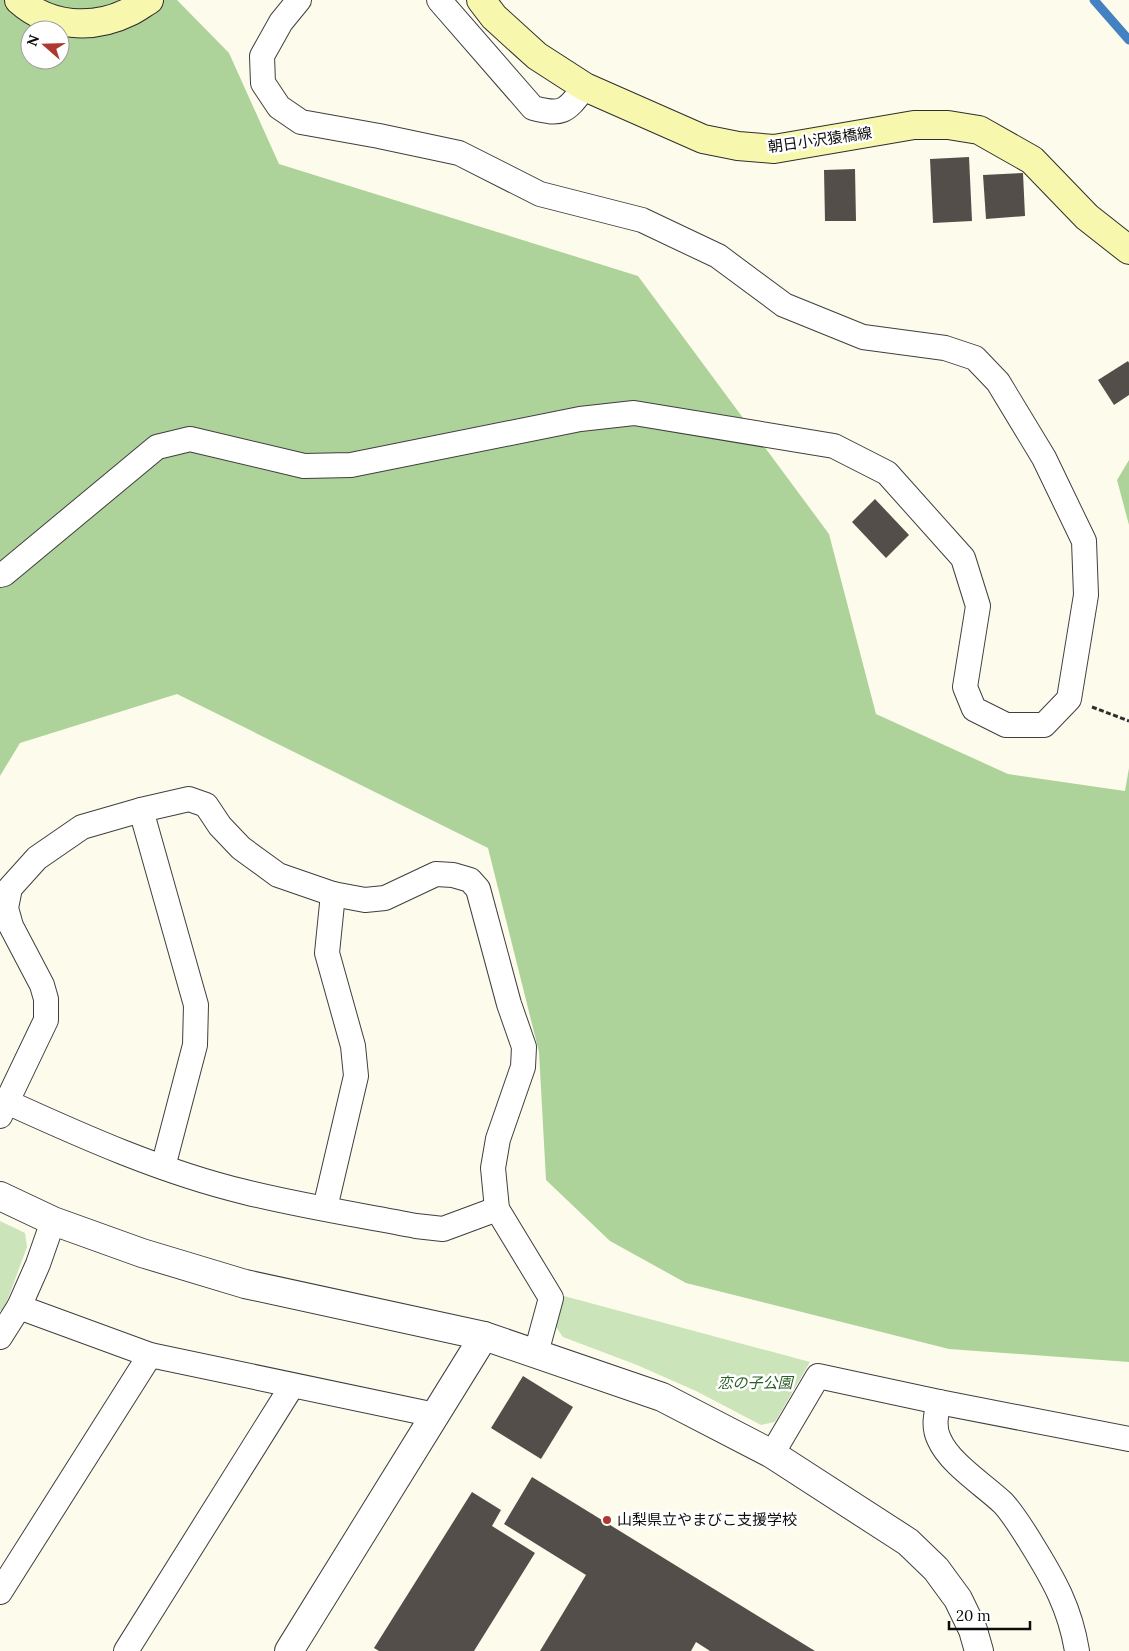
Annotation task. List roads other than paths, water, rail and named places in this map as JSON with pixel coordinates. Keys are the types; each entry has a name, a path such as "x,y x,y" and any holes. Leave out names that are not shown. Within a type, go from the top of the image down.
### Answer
{"main road":[{"path":"19,0 28,8 56,21 82,25 105,21 129,12 149,0"},
{"name":"朝日小沢猿橋線","path":"481,0 494,17 537,56 585,87 702,139 738,146 774,149 914,125 948,125 979,130 1032,160 1088,216 1129,250"}],"street":[{"path":"0,575 4,574 157,447 190,439 304,466 351,465 580,419 634,414 834,446 886,473 963,558 978,606 965,687 974,709 1006,725 1044,725 1069,699 1086,595 1084,541 1044,458 998,382 975,358 945,348 863,337 784,305 718,256 642,220 540,194 458,153 301,122 279,107 263,83 262,56 281,22 299,0"},
{"path":"439,0 533,108 552,113 569,107 585,87"},
{"path":"497,1209 443,1229 416,1226 244,1192 163,1167 3,1109 46,1020 46,1000 42,985 12,926 6,908 10,888 37,858 82,827 141,810 189,799 206,805 220,826 241,848 278,874 334,894 365,900 384,898 436,874 453,875 470,880 478,889 509,1004 524,1047 522,1067 498,1139 492,1168 497,1209 551,1298 536,1353"},
{"path":"141,810 196,1005 195,1045 163,1167"},
{"path":"325,1208 356,1076 353,1046 327,953 334,894"},
{"path":"0,1196 53,1221 142,1253 245,1284 484,1336 662,1397 772,1454 908,1542 936,1569 958,1599 973,1630 979,1651"},
{"path":"0,1337 19,1307 38,1264 53,1221"},
{"path":"19,1307 150,1356 435,1415"},
{"path":"288,1651 484,1336"},
{"path":"0,1592 150,1356"},
{"path":"772,1454 818,1376 1129,1439"},
{"path":"126,1651 292,1386"},
{"path":"939,1402 935,1419 938,1438 947,1453 1004,1504 1025,1534 1055,1582 1073,1626 1077,1651"}],"waterway":[{"path":"1094,0 1129,40"}],"place":[{"name":"山梨県立やまびこ支援学校","path":"607,1520"}],"park label":[{"name":"恋の子公園","path":"755,1383"}]}
